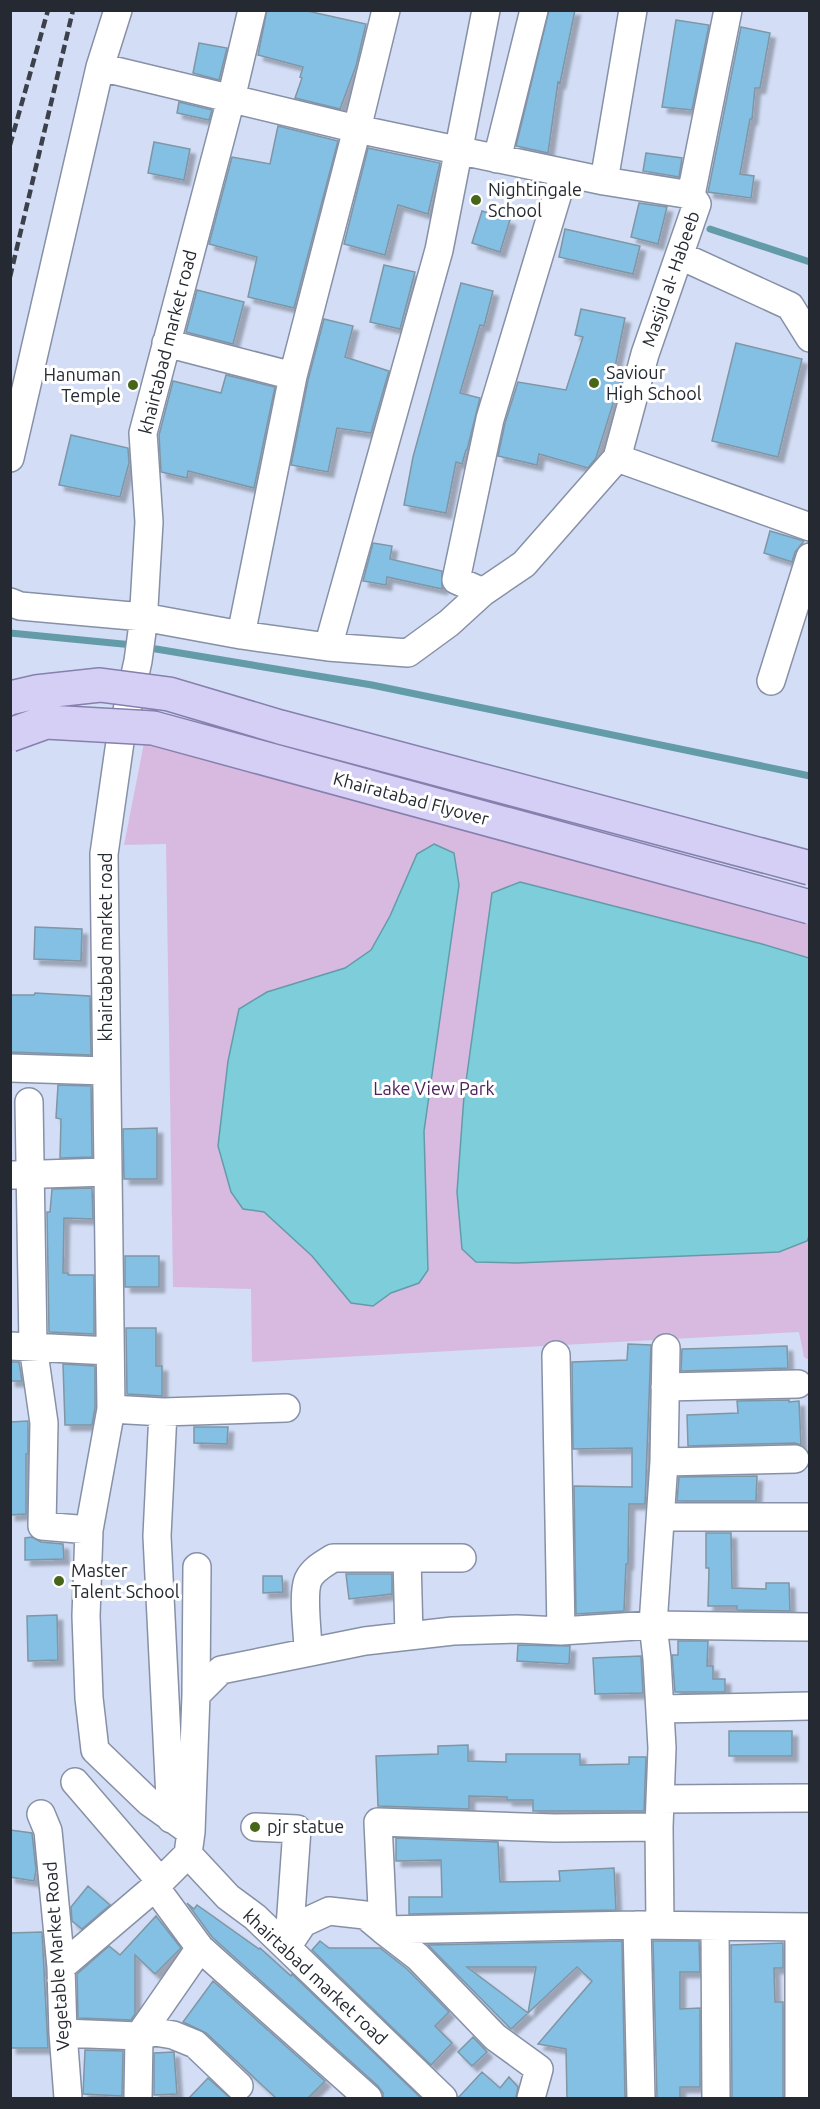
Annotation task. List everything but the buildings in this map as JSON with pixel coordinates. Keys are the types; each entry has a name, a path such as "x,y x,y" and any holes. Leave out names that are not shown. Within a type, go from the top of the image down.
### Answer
{"main road":[{"name":"Khairatabad Flyover","path":"10,698 36,692 100,685 169,694 292,730 810,868"},
{"name":"Khairatabad Flyover","path":"10,735 46,722 153,728 810,907"}],"street":[{"path":"10,458 100,67 118,10"},
{"name":"khairtabad market road","path":"252,10 231,99 143,433 149,522 143,620 138,662 120,742 104,854 111,1409 89,1530 86,1628 89,1698 95,1750 184,1835 228,1897 288,1944 443,2098"},
{"path":"241,635 293,376 386,10"},
{"path":"328,646 439,250 486,10"},
{"path":"497,159 534,10"},
{"path":"604,182 633,10"},
{"path":"100,67 357,129 604,182 691,195 728,10"},
{"path":"483,592 456,580 490,419 564,173"},
{"name":"Masjid al- Habeeb","path":"10,602 20,606 143,620 241,635 408,653 449,623 483,592 524,564 617,458 645,354 697,204 691,195"},
{"path":"681,255 790,306 810,338"},
{"path":"166,343 293,376"},
{"path":"617,458 810,527"},
{"path":"771,681 810,557"},
{"path":"10,1068 106,1071"},
{"path":"29,1102 20,1175 22,1346 44,1423 42,1526 89,1530"},
{"path":"20,1175 108,1172"},
{"path":"22,1346 110,1351"},
{"path":"641,2098 649,1925 659,1827 662,1748 653,1625 664,1462 666,1348"},
{"path":"556,1355 561,1630"},
{"path":"665,1386 798,1384"},
{"path":"111,1409 163,1412 286,1408"},
{"path":"163,1412 157,1536 184,1835"},
{"path":"664,1462 795,1459"},
{"path":"661,1517 810,1516"},
{"path":"308,1651 306,1593 309,1579 318,1567 333,1558 462,1558"},
{"path":"407,1558 409,1636"},
{"path":"61,1967 158,1884 184,1835 196,1695 197,1567"},
{"path":"196,1695 221,1670 365,1641 453,1631 561,1630 653,1625 810,1626"},
{"path":"660,1709 810,1706"},
{"path":"660,1799 809,1798 810,1781"},
{"path":"75,1782 158,1884 200,1948 368,2098"},
{"name":"Vegetable Market Road","path":"41,1814 48,1831 61,1967 68,2098"},
{"path":"383,1930 378,1822 555,1828 659,1827"},
{"path":"255,1827 297,1829 288,1944"},
{"path":"288,1944 303,1923 329,1911 365,1915 418,1957 495,2037 539,2069 531,2098"},
{"path":"383,1930 649,1925 804,1927 799,2098"},
{"path":"715,1926 716,2098"},
{"path":"138,2098 138,2036 200,1948"},
{"path":"63,2033 138,2036 155,2032 173,2035 195,2044 239,2086"}],"green space":[{"name":"Lake View Park","path":"144,743 809,920 809,1360 804,1357 799,1332 252,1362 251,1289 173,1287 166,844 124,845"}],"shaded area":[{"path":"434,844 454,853 459,885 424,1131 428,1270 419,1283 391,1293 373,1306 351,1303 312,1256 264,1212 243,1209 231,1192 218,1146 228,1061 239,1009 267,992 345,968 371,950 390,916 417,854"},
{"path":"520,882 809,958 810,1234 807,1241 779,1252 517,1263 476,1262 462,1249 457,1192 464,1096 492,893"}],"waterway":[{"path":"710,229 810,262"},
{"path":"10,633 133,645"},
{"path":"144,647 372,685 810,776"}],"railway":[{"path":"10,145 48,10"},
{"path":"10,277 73,10"}],"place":[{"name":"Nightingale School","path":"476,200"},
{"name":"Saviour High School","path":"594,383"},
{"name":"Hanuman Temple","path":"133,385"},
{"name":"Master Talent School","path":"59,1581"},
{"name":"pjr statue","path":"255,1827"}]}
